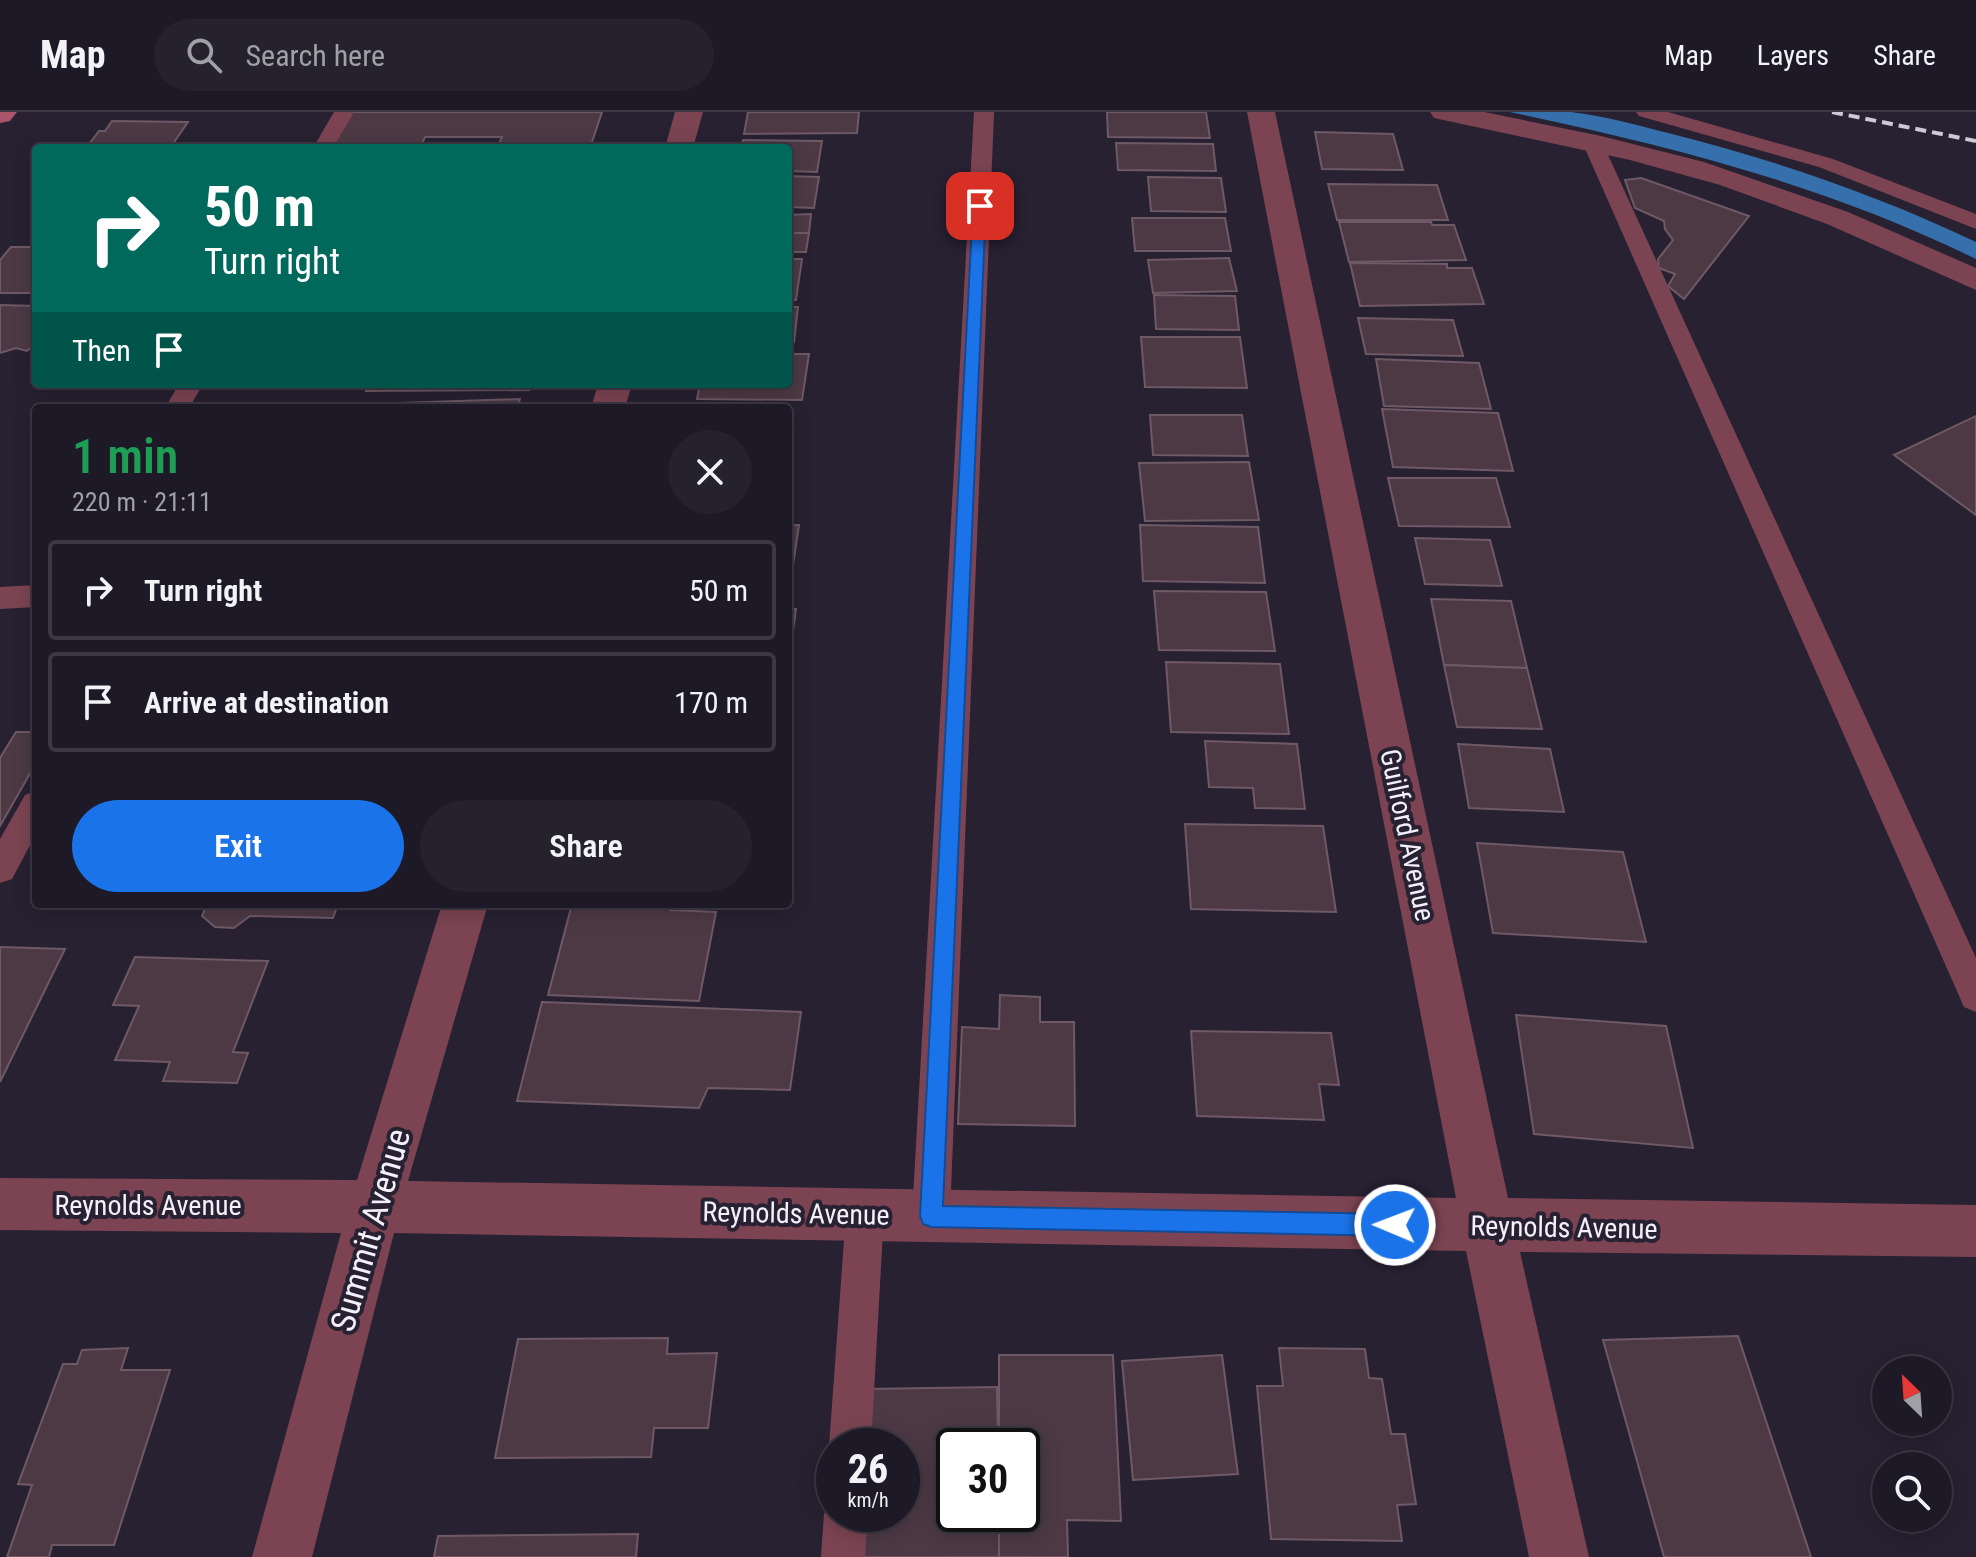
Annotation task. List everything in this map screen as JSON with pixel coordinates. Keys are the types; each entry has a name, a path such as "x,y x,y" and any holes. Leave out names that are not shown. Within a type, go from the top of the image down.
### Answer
{"street":[{"path":"680,144 689,112"},
{"name":"Guilford Avenue","path":"1261,112 1488,1227 1559,1557"},
{"path":"1444,112 1692,168 1812,207 1908,246 1976,280"},
{"name":"Summit Avenue","path":"282,1557 375,1206 464,908"},
{"name":"Reynolds Avenue","path":"0,1204 375,1206 1488,1227 1976,1231"}],"lane":[{"path":"325,144 344,112"},
{"path":"931,1216 984,112"},
{"path":"1646,112 1826,163 1976,222"},
{"path":"1593,144 1976,996"},
{"path":"0,598 32,596"},
{"path":"0,869 32,811"},
{"path":"851,1428 865,1213"},
{"path":"843,1557 845,1532"}],"water":[{"path":"1510,112 1571,112 1597,116 1788,167 1865,194 1976,242 1976,259 1863,210 1748,171 1631,139"}],"building":[{"path":"348,112 602,112 591,144 499,144 502,137 425,137 422,144 331,144"},
{"path":"748,112 859,112 857,133 744,134"},
{"path":"1107,112 1206,112 1210,138 1108,137"},
{"path":"112,121 188,122 173,144 89,144 99,131 105,131"},
{"path":"1315,132 1393,134 1403,170 1322,169"},
{"path":"743,140 822,141 817,172 792,171 792,144 742,144"},
{"path":"1116,143 1213,144 1216,171 1118,170"},
{"path":"792,176 819,177 814,208 792,207"},
{"path":"1148,177 1221,178 1226,212 1151,211"},
{"path":"1641,178 1749,216 1684,299 1668,286 1675,274 1659,268 1658,259 1673,240 1665,229 1664,221 1635,208 1625,180"},
{"path":"1328,184 1437,185 1448,220 1337,220"},
{"path":"811,214 809,233 792,233 792,215"},
{"path":"1132,218 1225,218 1231,251 1135,251"},
{"path":"1339,222 1454,225 1466,260 1349,262"},
{"path":"792,233 809,233 806,252 792,252"},
{"path":"11,247 32,247 32,293 0,293 0,260"},
{"path":"1229,258 1237,291 1153,293 1148,260"},
{"path":"792,259 802,259 796,300 792,300"},
{"path":"1350,263 1447,264 1447,268 1472,268 1484,304 1360,306"},
{"path":"1154,295 1235,296 1239,330 1156,329"},
{"path":"0,305 32,306 32,347 27,351 16,348 0,353"},
{"path":"792,307 798,307 794,342"},
{"path":"1358,318 1453,320 1463,356 1366,354"},
{"path":"1141,337 1240,337 1247,388 1145,387"},
{"path":"792,354 809,354 802,400 697,399 699,388 792,388"},
{"path":"1376,359 1479,363 1491,409 1384,406"},
{"path":"367,388 530,388 529,390 366,391"},
{"path":"520,399 518,404 399,403"},
{"path":"1382,409 1498,413 1513,471 1393,467"},
{"path":"1150,415 1242,415 1248,456 1153,455"},
{"path":"1976,416 1976,515 1894,455"},
{"path":"1249,462 1259,520 1145,521 1139,463"},
{"path":"1388,478 1496,478 1510,527 1399,526"},
{"path":"792,525 799,525 792,572"},
{"path":"1140,525 1258,527 1265,583 1143,581"},
{"path":"1415,538 1490,540 1502,586 1425,584"},
{"path":"1154,591 1266,592 1275,651 1159,650"},
{"path":"1431,599 1511,601 1527,668 1444,665"},
{"path":"792,609 796,609 792,638"},
{"path":"1166,662 1280,664 1289,734 1171,732"},
{"path":"1444,665 1527,668 1542,729 1457,727"},
{"path":"16,732 32,732 32,770 0,826 0,758"},
{"path":"1205,741 1297,744 1305,809 1255,808 1253,788 1209,787"},
{"path":"1458,744 1550,749 1564,812 1469,808"},
{"path":"1185,824 1323,826 1336,912 1191,909"},
{"path":"1477,843 1623,852 1646,942 1493,933"},
{"path":"205,908 337,908 333,918 250,916 234,928 215,927 202,916"},
{"path":"571,908 670,908 716,912 699,1001 548,995"},
{"path":"0,947 65,949 0,1082"},
{"path":"135,957 268,961 233,1052 248,1053 237,1083 163,1081 170,1062 115,1060 139,1006 113,1005"},
{"path":"1000,995 1040,997 1040,1022 1074,1022 1075,1126 958,1124 962,1027 999,1029"},
{"path":"542,1002 801,1012 790,1090 708,1088 699,1108 517,1101"},
{"path":"1516,1015 1666,1026 1693,1148 1534,1134"},
{"path":"1191,1031 1331,1033 1339,1085 1319,1084 1324,1120 1197,1116"},
{"path":"1738,1336 1811,1557 1664,1557 1603,1340"},
{"path":"668,1338 667,1354 717,1353 708,1428 654,1428 651,1457 495,1458 518,1339"},
{"path":"128,1348 121,1370 170,1370 114,1545 52,1545 49,1557 7,1557 32,1485 18,1484 63,1364 77,1364 82,1350"},
{"path":"1279,1348 1365,1349 1369,1378 1382,1379 1391,1434 1405,1434 1416,1504 1397,1505 1402,1541 1271,1539 1257,1386 1283,1386"},
{"path":"999,1355 1113,1355 1121,1521 1067,1520 1068,1557 999,1557 999,1532 1040,1532 1040,1428 999,1428"},
{"path":"1222,1355 1238,1474 1133,1480 1122,1361"},
{"path":"997,1387 998,1428 936,1428 936,1532 999,1532 999,1557 860,1557 861,1532 920,1532 920,1428 864,1428 865,1389"},
{"path":"638,1534 636,1557 434,1557 438,1536"}],"railway":[{"path":"1832,112 1976,141"}],"route":[{"path":"980,206 931,1216 1395,1225"}]}
